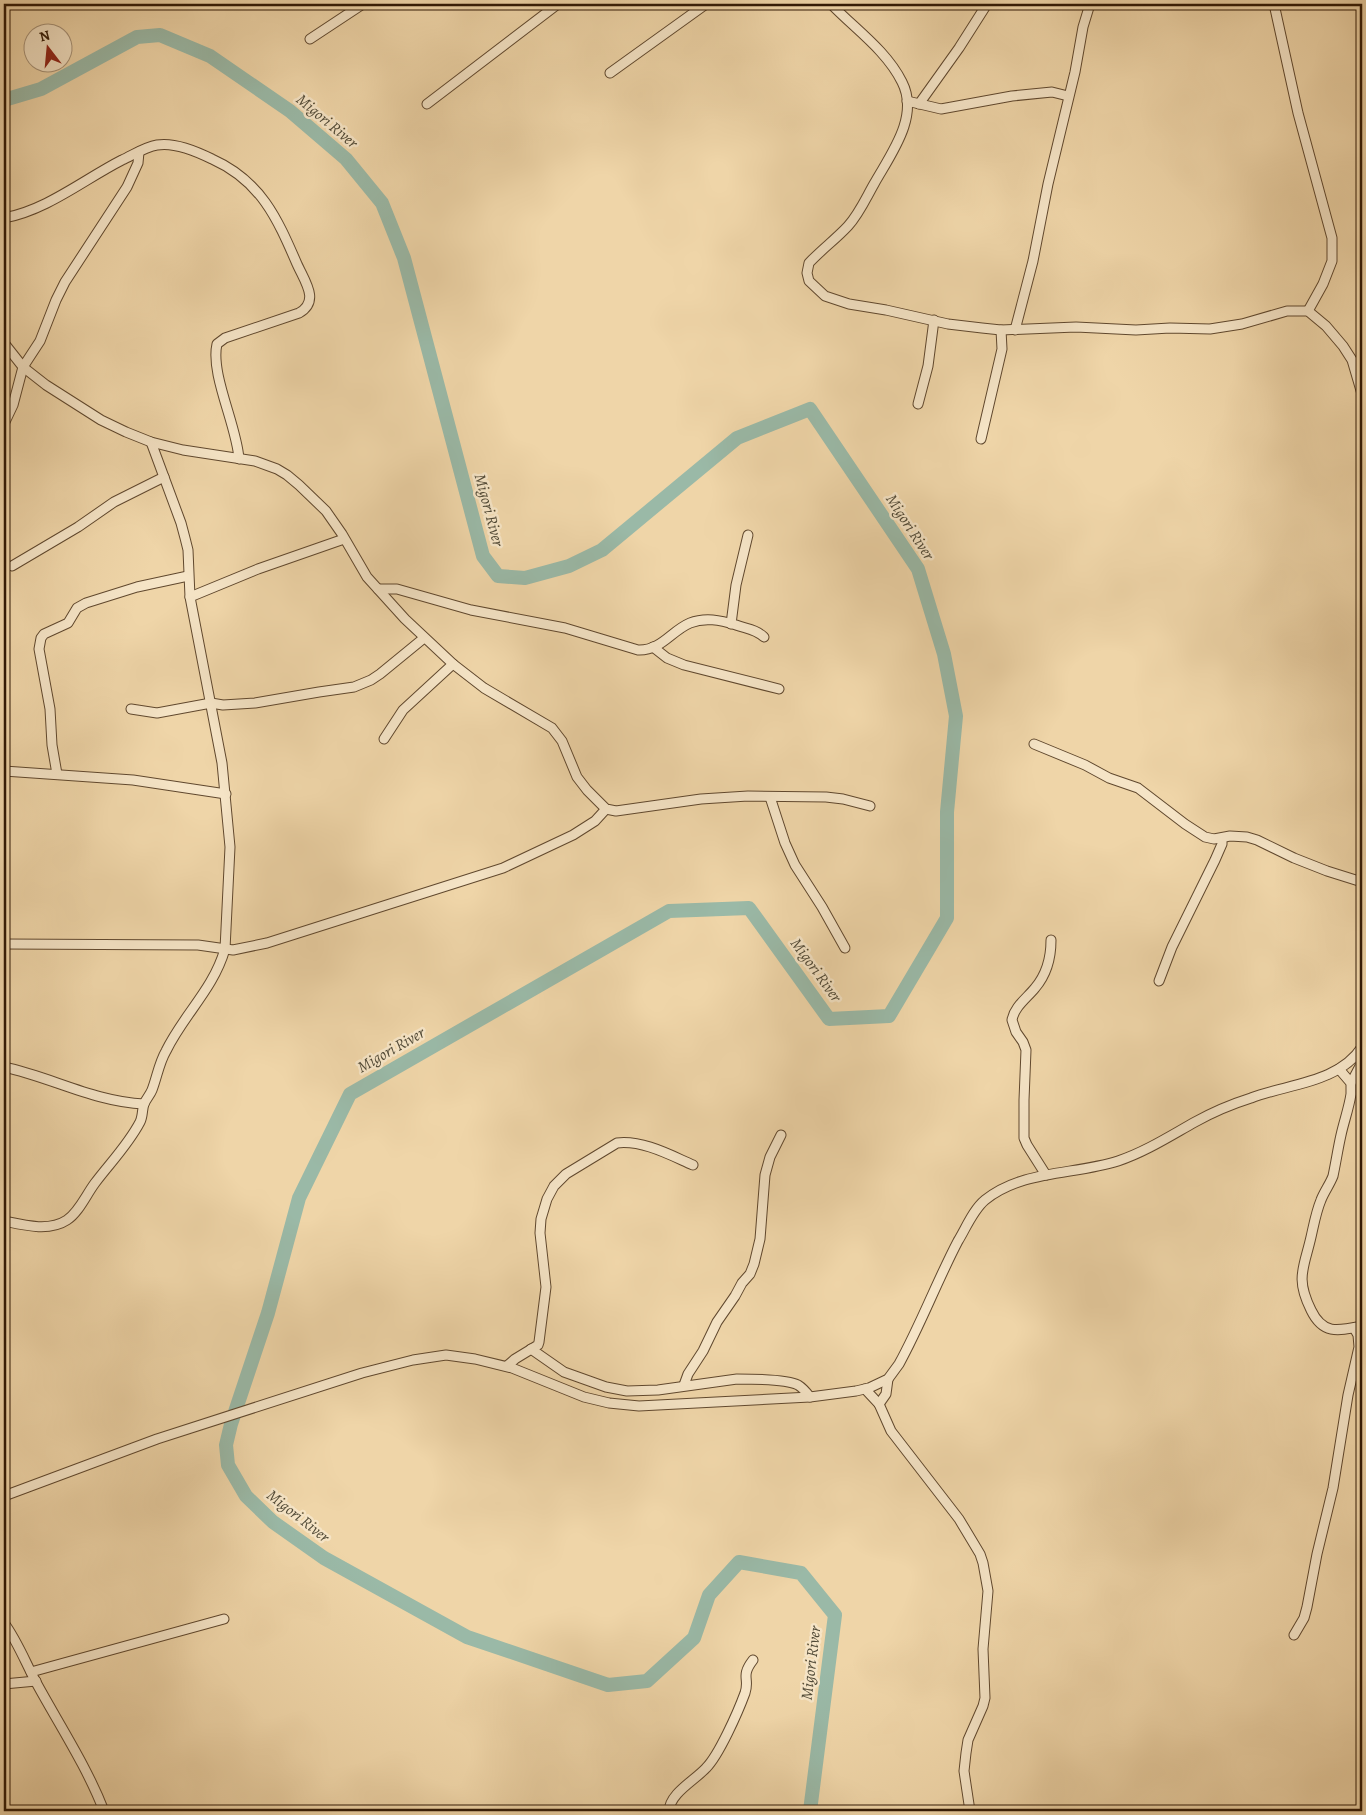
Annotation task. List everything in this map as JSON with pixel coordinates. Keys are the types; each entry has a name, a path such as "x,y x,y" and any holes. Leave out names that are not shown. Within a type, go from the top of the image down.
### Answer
{"street":[{"path":"310,39 363,4"},
{"path":"427,104 558,4"},
{"path":"610,73 706,4"},
{"path":"831,4 884,55 902,82 907,101 907,114 900,136 861,208 847,226 809,263 807,273 809,281 825,296 849,304 964,326 1001,330 1068,328 1136,330 1170,328 1210,329 1242,324 1287,311 1308,311 1334,335 1352,360 1359,371 1362,394"},
{"path":"919,104 960,48 987,4"},
{"path":"1015,330 1033,261 1045,196 1075,72 1083,27 1090,4"},
{"path":"1274,4 1298,113 1332,238 1332,261 1323,284 1308,311"},
{"path":"907,101 941,109 951,109 1012,96 1052,92 1068,96"},
{"path":"4,218 32,210 105,169 158,145 176,146 200,153 237,172 257,192 273,212 311,301 307,309 299,314 225,338 218,344 216,364 236,438 239,459"},
{"path":"4,424 13,405 23,367 40,341 56,300 65,282 127,187 138,163 139,152"},
{"path":"918,404 928,366 934,320"},
{"path":"981,439 1002,349 1001,330"},
{"path":"4,343 23,367 54,390 101,420 151,442 183,450 260,463 278,469 299,484 326,512 367,577 424,638 453,664 494,695 552,728 562,741 577,777 606,809 624,810 701,799 770,797 826,797 870,806"},
{"path":"4,1221 28,1226 43,1226 67,1220 74,1214 95,1182 125,1146 141,1120 144,1104 152,1091 165,1052 177,1031 212,982 221,964 225,949 230,847 222,763 190,597 188,550 151,442"},
{"path":"12,566 78,527 114,502 164,477"},
{"path":"731,624 736,585 748,535"},
{"path":"190,597 258,569 344,539"},
{"path":"57,774 52,745 50,709 39,649 41,638 44,634 68,623 76,608 86,602 137,586 188,576"},
{"path":"378,588 397,589 471,610 565,628 638,650 654,647 664,642 690,623 712,619 754,630 764,637"},
{"path":"131,709 157,713 211,703 223,705 256,703 354,687 380,674 424,638"},
{"path":"654,647 667,658 684,665 779,689"},
{"path":"384,739 403,710 453,664"},
{"path":"1034,744 1085,765 1109,778 1138,788 1196,833 1214,839 1230,836 1247,837 1327,871 1362,882"},
{"path":"4,771 133,780 226,794"},
{"path":"770,797 785,843 795,865 845,948"},
{"path":"4,944 198,945 233,950 241,949 290,937 503,868 573,835 595,821 606,809"},
{"path":"1159,981 1176,939 1221,847 1222,838"},
{"path":"1046,1175 1024,1138 1026,1050 1012,1020 1014,1013 1046,972 1051,940"},
{"path":"879,1404 886,1394 888,1379 905,1352 952,1254 975,1212 984,1201 1009,1185 1046,1175 1100,1166 1133,1156 1197,1120 1225,1107 1327,1075 1339,1069 1362,1048"},
{"path":"1294,1635 1304,1618 1307,1607 1317,1554 1333,1488 1358,1347 1358,1327 1332,1329 1321,1326 1314,1317 1304,1296 1301,1279 1317,1211 1332,1178 1352,1083 1360,1066 1362,1048"},
{"path":"4,1067 79,1092 114,1100 144,1104"},
{"path":"1339,1069 1352,1083"},
{"path":"684,1386 688,1374 703,1351 717,1322 750,1274 754,1264 760,1240 765,1175 770,1157 781,1135"},
{"path":"507,1366 539,1342 546,1287 541,1245 541,1219 547,1199 554,1186 566,1174 617,1143 626,1142 654,1148 693,1165"},
{"path":"531,1349 564,1372 606,1387 635,1392 737,1379 763,1380 798,1385 810,1397"},
{"path":"4,1496 157,1439 362,1373 413,1360 446,1355 507,1366 584,1397 609,1403 639,1406 810,1397 865,1389 888,1379"},
{"path":"865,1389 879,1404 891,1431 958,1520 980,1554 983,1563 988,1591 983,1649 985,1698 968,1740 966,1753 964,1772 970,1811"},
{"path":"31,1672 224,1619"},
{"path":"4,1623 16,1640 31,1672 79,1759 104,1811"},
{"path":"670,1811 670,1804 674,1798 716,1756 747,1689 746,1670 753,1660"},
{"path":"4,1684 36,1681"}],"waterway":[{"name":"Migori River","path":"4,100 41,89 137,37 160,35 210,56 290,111 346,159 382,203 404,258 483,556 498,576 525,578 569,566 602,550 737,438 810,409 918,569 944,654 956,716 947,812 947,918 889,1016 829,1019 749,908 669,911 350,1094 299,1198 268,1313 231,1424 226,1445 228,1465 246,1496 273,1522 324,1558 467,1637 608,1685 647,1681 694,1638 709,1595 739,1562 801,1573 835,1615 810,1811"}]}
